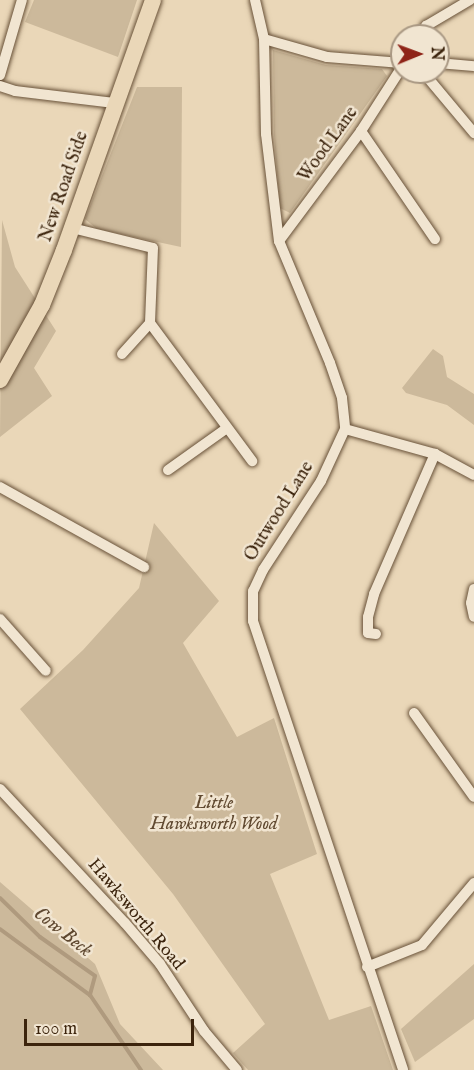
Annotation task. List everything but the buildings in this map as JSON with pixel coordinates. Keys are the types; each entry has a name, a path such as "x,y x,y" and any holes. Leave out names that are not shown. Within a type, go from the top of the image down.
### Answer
{"main road":[{"name":"New Road Side","path":"0,380 42,305 72,228 114,103 153,0"}],"street":[{"path":"0,75 22,0"},
{"path":"255,0 264,39 266,134 279,241 330,363 342,398 345,429 435,454 474,475"},
{"path":"429,24 470,0"},
{"path":"264,39 327,57 390,64"},
{"path":"450,64 474,66"},
{"name":"Wood Lane","path":"279,241 361,131 390,84"},
{"path":"433,84 474,133"},
{"path":"0,86 15,91 114,103"},
{"path":"361,131 435,239"},
{"path":"72,228 153,248 150,323 252,461"},
{"path":"122,354 150,323"},
{"path":"168,470 227,428"},
{"name":"Outwood Lane","path":"345,429 321,481 263,570 253,591 253,621 403,1070"},
{"path":"369,634 368,617 374,594 435,454"},
{"path":"0,487 144,567"},
{"path":"474,589 471,603 474,617"},
{"path":"0,619 46,671"},
{"path":"414,713 474,797"},
{"name":"Hawksworth Road","path":"0,789 159,964 204,1031 237,1070"},
{"path":"367,967 422,945 474,883"}],"green space":[{"path":"34,0 137,0 118,57 25,22"},
{"path":"273,50 326,65 382,69 387,76 290,213 280,208 274,135"},
{"path":"137,87 182,87 181,247 97,229 85,219"},
{"path":"2,220 15,267 56,331 34,368 52,396 0,437"},
{"path":"433,349 443,356 447,377 474,394 474,425 447,405 406,393 402,388"},
{"name":"Little Hawksworth Wood","path":"154,523 219,601 183,643 237,737 274,718 317,854 270,874 329,1020 371,1006 393,1070 248,1070 233,1053 265,1024 173,894 20,709 83,650 139,588"},
{"path":"0,882 95,964 120,1024 163,1070 0,1070"},
{"path":"474,964 474,1019 415,1062 401,1029"}],"waterway":[{"name":"Cow Beck","path":"0,898 40,937 95,976 90,995"},
{"path":"0,929 90,995 141,1070"}]}
